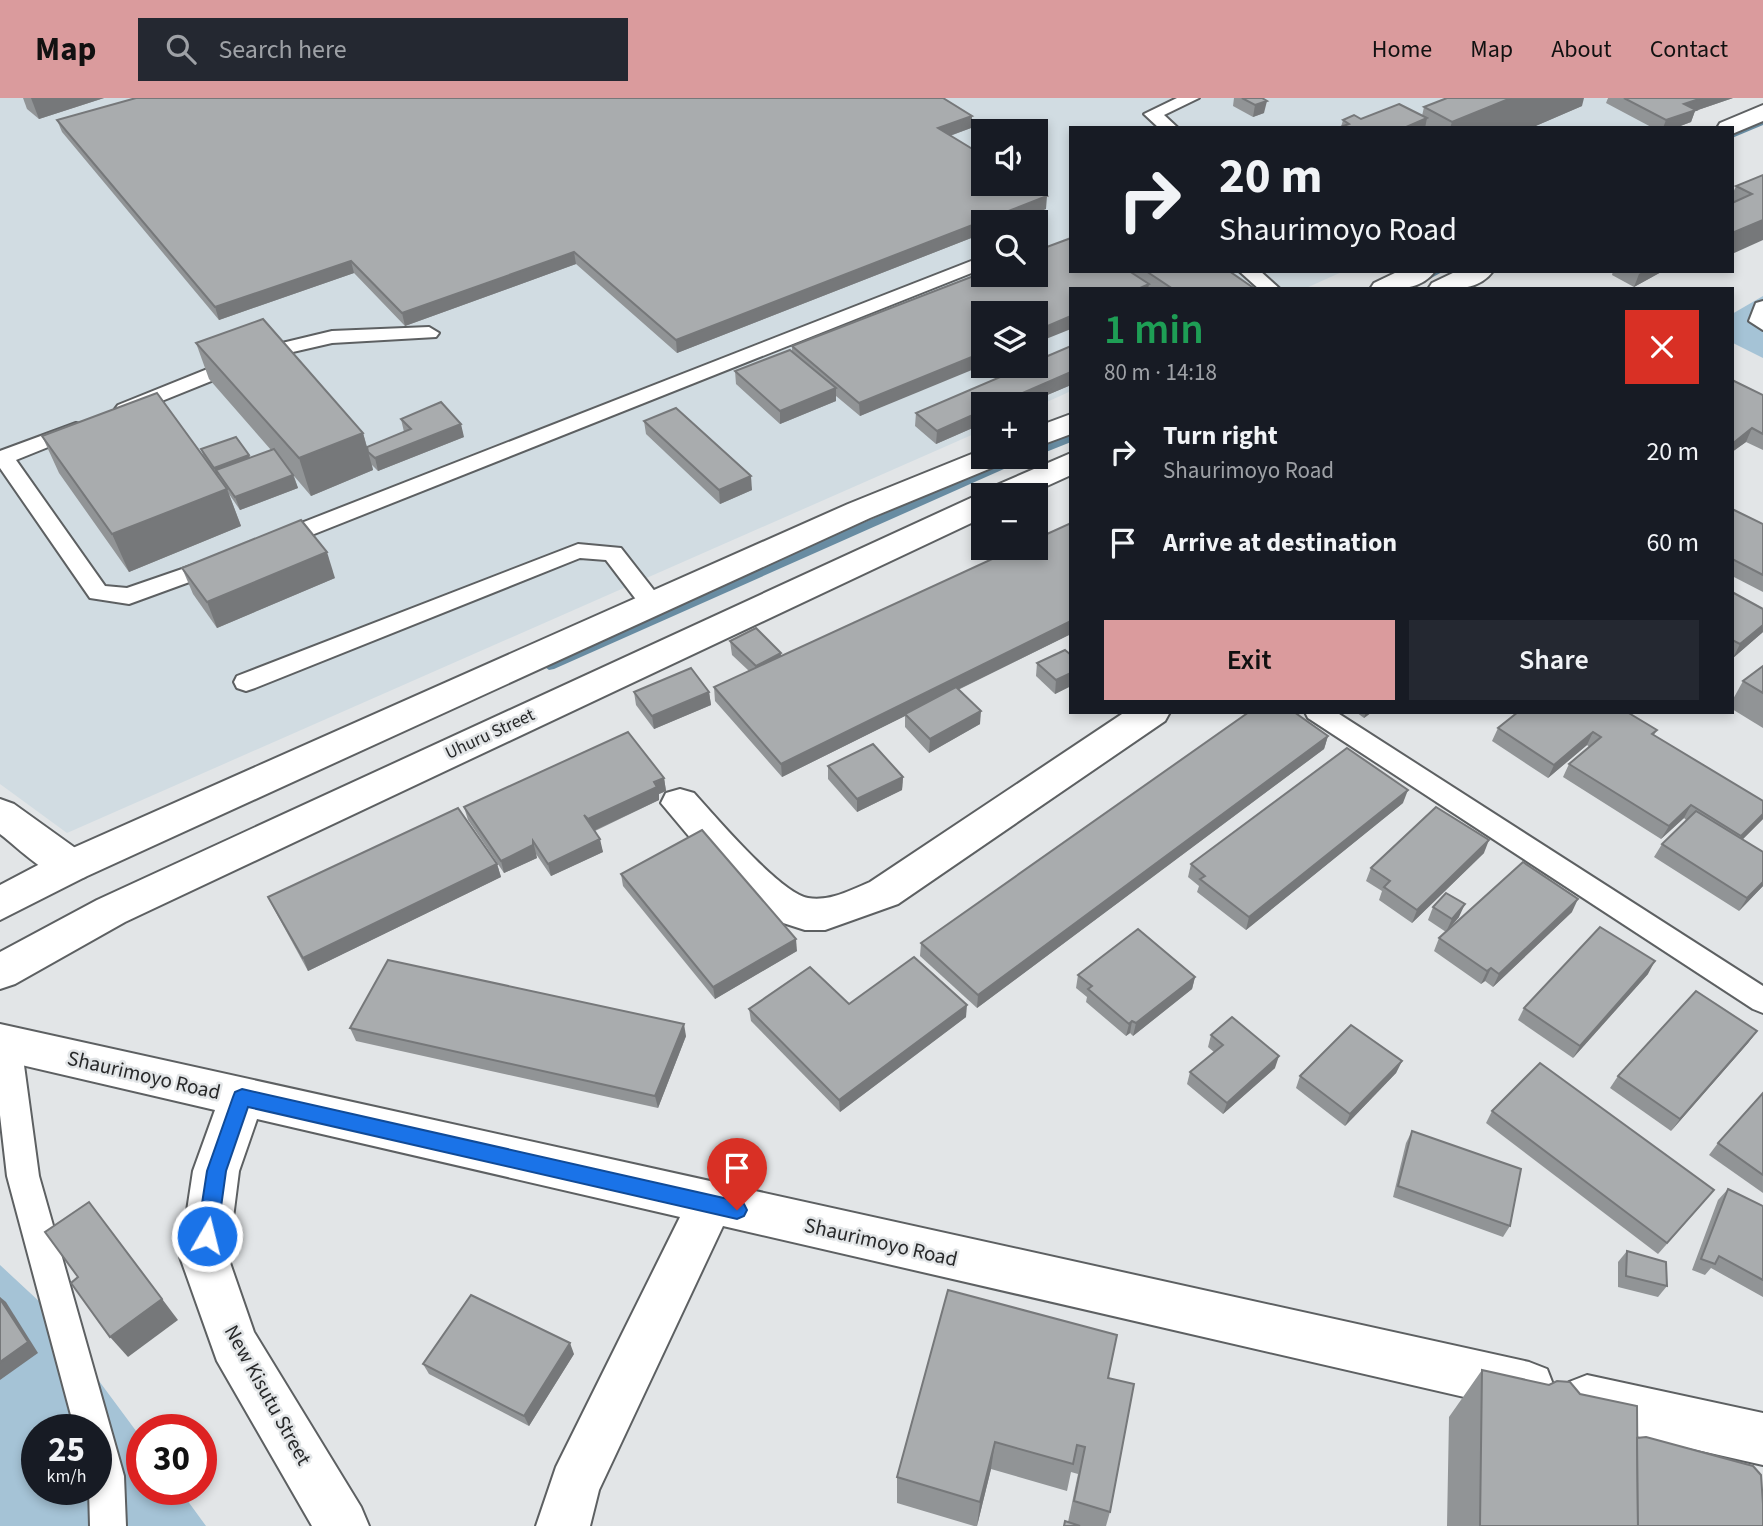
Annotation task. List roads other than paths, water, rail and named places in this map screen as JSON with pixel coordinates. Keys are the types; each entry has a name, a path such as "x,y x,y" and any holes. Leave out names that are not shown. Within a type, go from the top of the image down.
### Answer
{"street":[{"path":"1734,126 1763,112"},
{"path":"1734,151 1763,138"},
{"path":"1388,287 1417,273"},
{"path":"1446,287 1475,273"},
{"path":"1048,433 1069,424"},
{"path":"0,904 71,866 859,511 971,464"},
{"path":"1027,483 1069,464"},
{"name":"Uhuru Street","path":"0,972 111,911 971,510"},
{"path":"680,803 764,891 804,914 845,909 884,893 1149,714"},
{"path":"0,814 71,866"},
{"name":"Shaurimoyo Road","path":"3,1042 710,1204 1763,1439"},
{"name":"New Kisutu Street","path":"242,1097 216,1171 204,1257 234,1344 342,1526"},
{"path":"563,1526 574,1485 710,1204"}],"lane":[{"path":"1167,126 1152,114 1191,98"},
{"path":"429,333 332,337 264,353 2,458 98,593 129,596 248,552 971,266"},
{"path":"1251,273 1268,287"},
{"path":"1763,307 1759,321 1763,324"},
{"path":"246,682 578,551 613,553 652,604"},
{"path":"1320,714 1763,1001"},
{"path":"3,1042 23,1176 89,1414"},
{"path":"107,1505 108,1526"}],"waterway":[{"path":"1734,134 1763,121"},
{"path":"1406,287 1435,273"},
{"path":"1048,447 1069,438"},
{"path":"549,665 998,469"}]}
